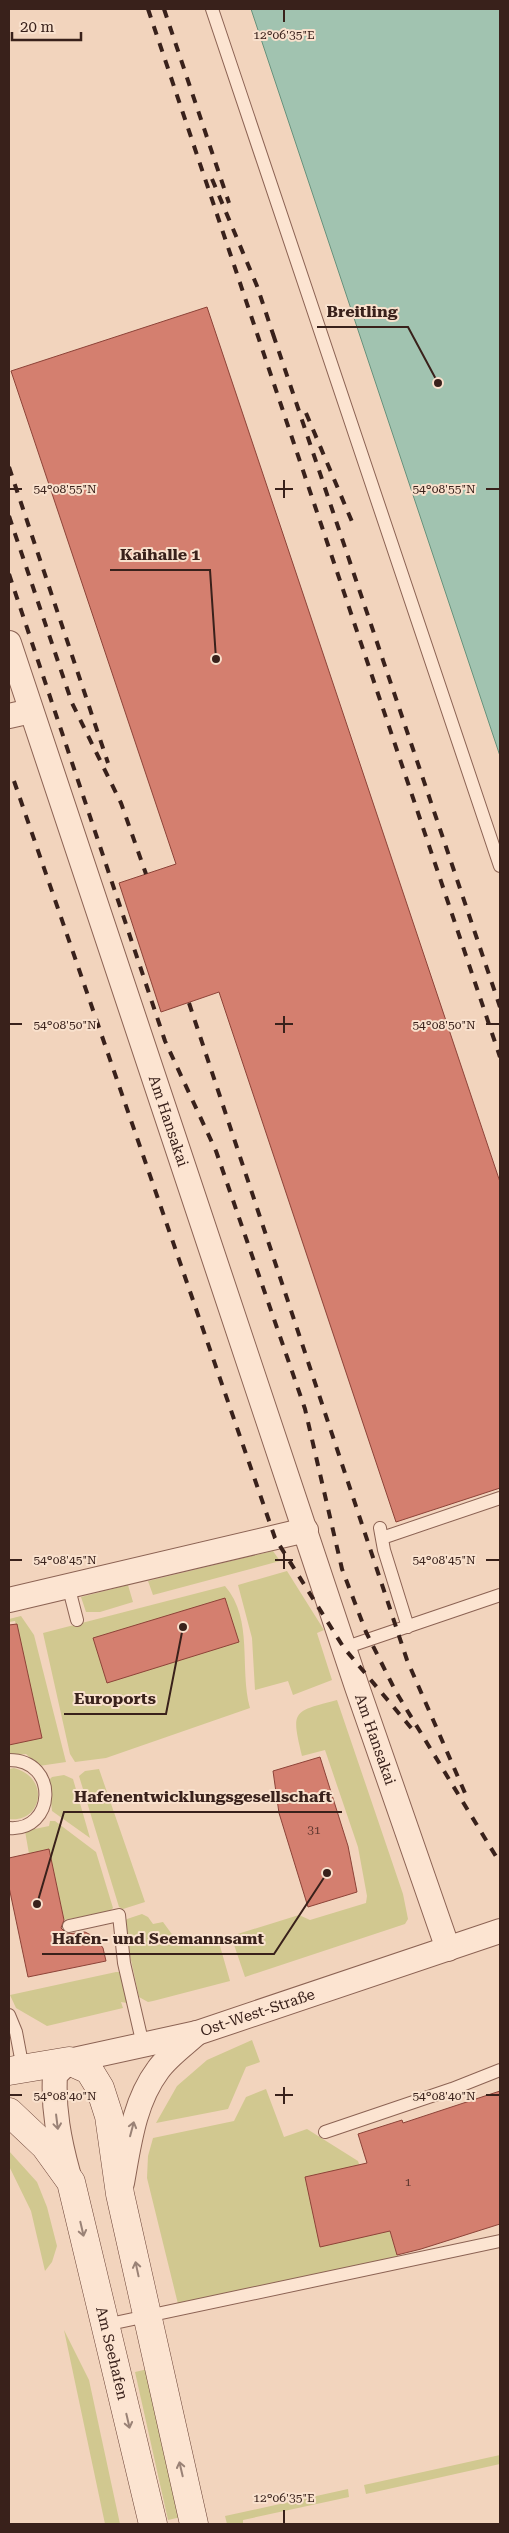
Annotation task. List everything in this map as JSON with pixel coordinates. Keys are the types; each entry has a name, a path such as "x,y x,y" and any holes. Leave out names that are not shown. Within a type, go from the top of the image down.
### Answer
{"street":[{"name":"Am Hansakai","path":"9,643 20,714 306,1530 344,1648 448,1949"},
{"path":"9,1600 306,1530"},
{"name":"Ost-West-Straße","path":"16,2070 69,2061 197,2033 500,1932"},
{"path":"120,2194 130,2136 138,2106 158,2070 197,2033"},
{"path":"69,2061 89,2070 100,2088 109,2116 120,2194 194,2524"},
{"name":"Am Seehafen","path":"69,2061 56,2075 54,2097 59,2141 71,2182 153,2524"},
{"name":"Am Seehafen","path":"9,2112 46,2146 71,2182"}],"lane":[{"path":"212,9 500,866"},
{"path":"408,1627 384,1550 381,1533 500,1498"},
{"path":"68,1585 77,1620"},
{"path":"344,1648 500,1595"},
{"path":"9,1760 26,1763 35,1768 46,1788 46,1800 34,1821 23,1826 9,1828"},
{"path":"69,1926 119,1915 124,1963 143,2045"},
{"path":"9,2015 16,2032 16,2070"},
{"path":"325,2132 452,2089 500,2070"},
{"path":"105,2325 500,2241"}],"shaded area":[{"path":"251,9 500,9 500,756"},
{"path":"273,1551 280,1561 153,1595 148,1581"},
{"path":"287,1571 324,1630 317,1633 332,1680 293,1695 288,1681 255,1690 252,1638 238,1585"},
{"path":"128,1585 133,1602 100,1612 86,1612 81,1597"},
{"path":"225,1586 234,1599 240,1614 250,1708 106,1758 75,1762 70,1754 43,1633"},
{"path":"21,1616 34,1635 66,1762 39,1766 26,1754 9,1756 9,1745 41,1738 15,1621 9,1622 9,1619"},
{"path":"337,1700 403,1894 408,1919 405,1924 245,1977 231,1936 299,1915 310,1920 366,1903 367,1896 358,1847 325,1750 302,1756 296,1730 298,1715 303,1711"},
{"path":"14,1768 26,1773 33,1781 38,1799 35,1807 29,1814 20,1818 9,1819 9,1769"},
{"path":"99,1769 145,1902 123,1909 119,1907 79,1776 85,1771"},
{"path":"64,1775 73,1779 90,1838 52,1811 49,1780 52,1777"},
{"path":"50,1821 55,1821 96,1852 113,1908 110,1911 64,1920 49,1849 29,1854 25,1831 49,1826"},
{"path":"142,1914 148,1917 153,1924 163,1922 174,1937 218,1939 230,1981 148,2002 139,1997 123,1923 127,1919"},
{"path":"121,1972 128,1999 127,2003 121,2002 123,2008 47,2026 16,2008 10,1995"},
{"path":"252,2040 260,2062 246,2067 228,2109 156,2123 177,2086 207,2060"},
{"path":"266,2089 284,2137 307,2129 358,2161 376,2216 385,2216 398,2257 178,2304 147,2178 148,2156 153,2138 234,2121 246,2097"},
{"path":"9,2151 37,2182 47,2207 57,2246 52,2262 45,2271 31,2211 9,2166"},
{"path":"64,2330 89,2380 120,2524 105,2524"},
{"path":"148,2369 181,2517 168,2520 135,2372"},
{"path":"500,2455 500,2464 366,2494 364,2485"},
{"path":"348,2489 349,2497 243,2520 243,2524 227,2524 225,2516"}],"building":[{"path":"207,307 500,1182 500,1488 396,1522 219,992 161,1012 119,883 176,864 11,371"},
{"path":"225,1598 239,1642 107,1683 93,1638"},
{"path":"17,1624 42,1738 9,1745 9,1625"},
{"path":"320,1757 348,1846 357,1892 308,1907 279,1813 273,1771"},
{"path":"49,1849 64,1920 61,1928 67,1934 85,1932 95,1937 103,1948 106,1961 28,1977 9,1887 9,1858"},
{"path":"500,2091 500,2224 397,2255 390,2231 320,2247 305,2177 367,2163 358,2134 402,2120 403,2123"}],"railway":[{"path":"148,9 500,1057"},
{"path":"164,9 229,203"},
{"path":"212,179 257,286 275,340"},
{"path":"273,334 500,1007"},
{"path":"306,413 353,524"},
{"path":"9,467 108,763"},
{"path":"9,516 72,703 121,803 146,874"},
{"path":"9,574 165,1041 216,1151 305,1409 342,1569 366,1632 396,1692 500,1863"},
{"path":"14,781 275,1538 344,1648 412,1729"},
{"path":"189,1003 407,1660 465,1793"}],"place":[{"name":"Breitling","path":"438,383"},
{"name":"Kaihalle 1","path":"216,659"},
{"name":"Euroports","path":"183,1627"},
{"name":"Hafen- und Seemannsamt","path":"327,1873"},
{"name":"Hafenentwicklungsgesellschaft","path":"37,1904"}]}
